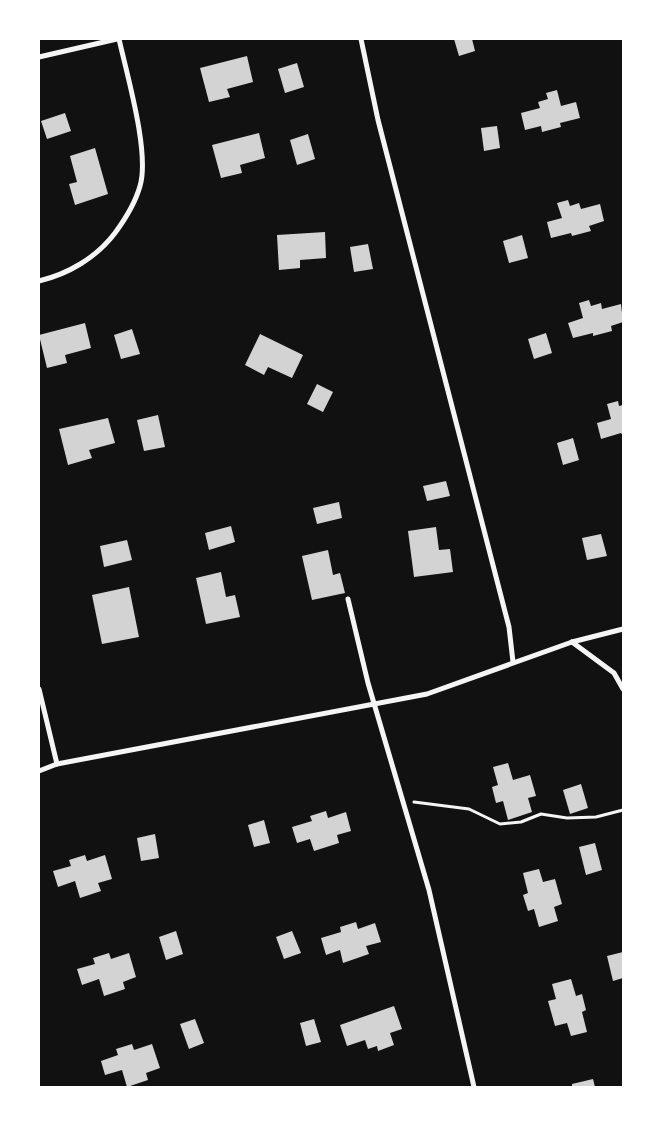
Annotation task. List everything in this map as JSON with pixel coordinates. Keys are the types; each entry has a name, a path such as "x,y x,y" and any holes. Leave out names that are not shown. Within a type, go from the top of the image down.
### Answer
{"street":[{"path":"39,57 118,39 142,146 141,185 130,213 105,246 62,275 39,281"},
{"path":"361,39 387,157 509,627 513,662"},
{"path":"348,599 375,703 430,890 474,1087"},
{"path":"39,771 57,764 426,694 572,642 623,629"},
{"path":"572,642 614,673 623,688"},
{"path":"39,688 57,764"}],"path":[{"path":"403,801 469,809 500,824 521,822 541,814 567,818 596,817 623,810"}],"building":[{"path":"454,39 472,39 475,51 459,56"},
{"path":"247,56 253,82 227,89 230,97 209,102 200,68"},
{"path":"297,63 304,87 285,93 278,69"},
{"path":"557,90 561,106 576,102 580,118 560,123 561,127 542,132 541,126 525,130 521,113 540,108 538,102 548,99 546,93"},
{"path":"65,113 71,131 47,139 41,121"},
{"path":"497,126 500,148 484,151 481,128"},
{"path":"259,133 265,158 240,165 242,173 221,178 212,145"},
{"path":"308,134 315,159 297,165 290,140"},
{"path":"95,148 108,194 75,205 69,184 77,182 70,156"},
{"path":"568,200 570,206 579,203 581,209 600,204 604,221 589,226 591,231 572,236 571,233 551,238 547,222 562,218 557,203"},
{"path":"325,232 326,258 300,260 300,268 279,270 277,235"},
{"path":"522,235 528,258 509,263 503,241"},
{"path":"368,244 373,269 354,272 350,247"},
{"path":"589,300 591,306 601,303 602,309 621,304 623,322 611,326 612,331 593,336 593,333 573,338 568,323 583,318 579,303"},
{"path":"85,323 91,348 65,355 67,363 47,368 39,335"},
{"path":"132,329 140,354 121,359 114,335"},
{"path":"546,333 552,353 534,359 528,339"},
{"path":"260,334 303,355 292,378 268,367 264,375 245,365"},
{"path":"317,384 333,392 323,412 307,404"},
{"path":"618,401 619,406 623,405 623,436 621,433 601,439 597,423 611,419 607,404"},
{"path":"158,415 165,447 144,451 137,420"},
{"path":"108,418 115,443 89,450 92,458 68,465 59,429"},
{"path":"573,438 579,460 563,465 557,443"},
{"path":"446,481 450,496 427,501 423,486"},
{"path":"339,502 342,518 317,524 313,508"},
{"path":"231,526 235,542 209,550 205,533"},
{"path":"436,527 439,550 450,549 453,572 414,577 408,531"},
{"path":"601,534 607,556 587,560 582,538"},
{"path":"127,540 132,560 104,567 100,546"},
{"path":"328,550 333,575 340,573 345,593 312,600 302,556"},
{"path":"221,572 226,597 235,595 240,617 206,624 196,578"},
{"path":"129,587 139,637 102,644 92,595"},
{"path":"508,763 513,780 530,775 536,796 528,798 532,812 508,820 503,801 496,803 492,787 498,785 493,767"},
{"path":"581,784 588,808 570,814 563,790"},
{"path":"326,811 328,818 346,812 351,831 337,835 339,843 314,851 310,839 297,843 292,827 312,821 310,816"},
{"path":"264,820 270,843 254,847 248,825"},
{"path":"155,834 159,858 141,861 137,838"},
{"path":"595,843 602,870 586,875 579,847"},
{"path":"85,855 87,861 105,855 112,879 98,883 101,891 80,898 75,881 58,887 53,871 71,866 69,860"},
{"path":"539,869 543,882 555,879 562,904 554,907 558,921 539,927 534,909 528,911 523,895 528,893 523,873"},
{"path":"356,922 358,929 375,923 381,942 366,946 369,954 343,963 340,950 326,955 321,938 341,932 340,927"},
{"path":"176,931 183,954 166,960 159,937"},
{"path":"292,931 301,953 284,959 276,937"},
{"path":"623,952 623,978 613,981 607,956"},
{"path":"109,953 111,959 129,953 136,977 123,982 125,989 104,996 99,979 82,985 77,969 95,964 93,958"},
{"path":"571,979 576,996 582,994 586,1010 582,1012 587,1032 571,1036 567,1023 555,1026 548,1001 556,999 552,984"},
{"path":"394,1006 402,1029 390,1033 394,1045 378,1051 377,1046 368,1049 365,1040 347,1046 340,1025"},
{"path":"195,1019 204,1043 189,1049 180,1024"},
{"path":"314,1019 321,1042 306,1046 300,1023"},
{"path":"132,1044 134,1050 152,1044 160,1068 146,1073 148,1080 127,1087 122,1070 105,1075 101,1061 118,1055 116,1049"},
{"path":"593,1079 595,1087 572,1087 572,1084"}]}
